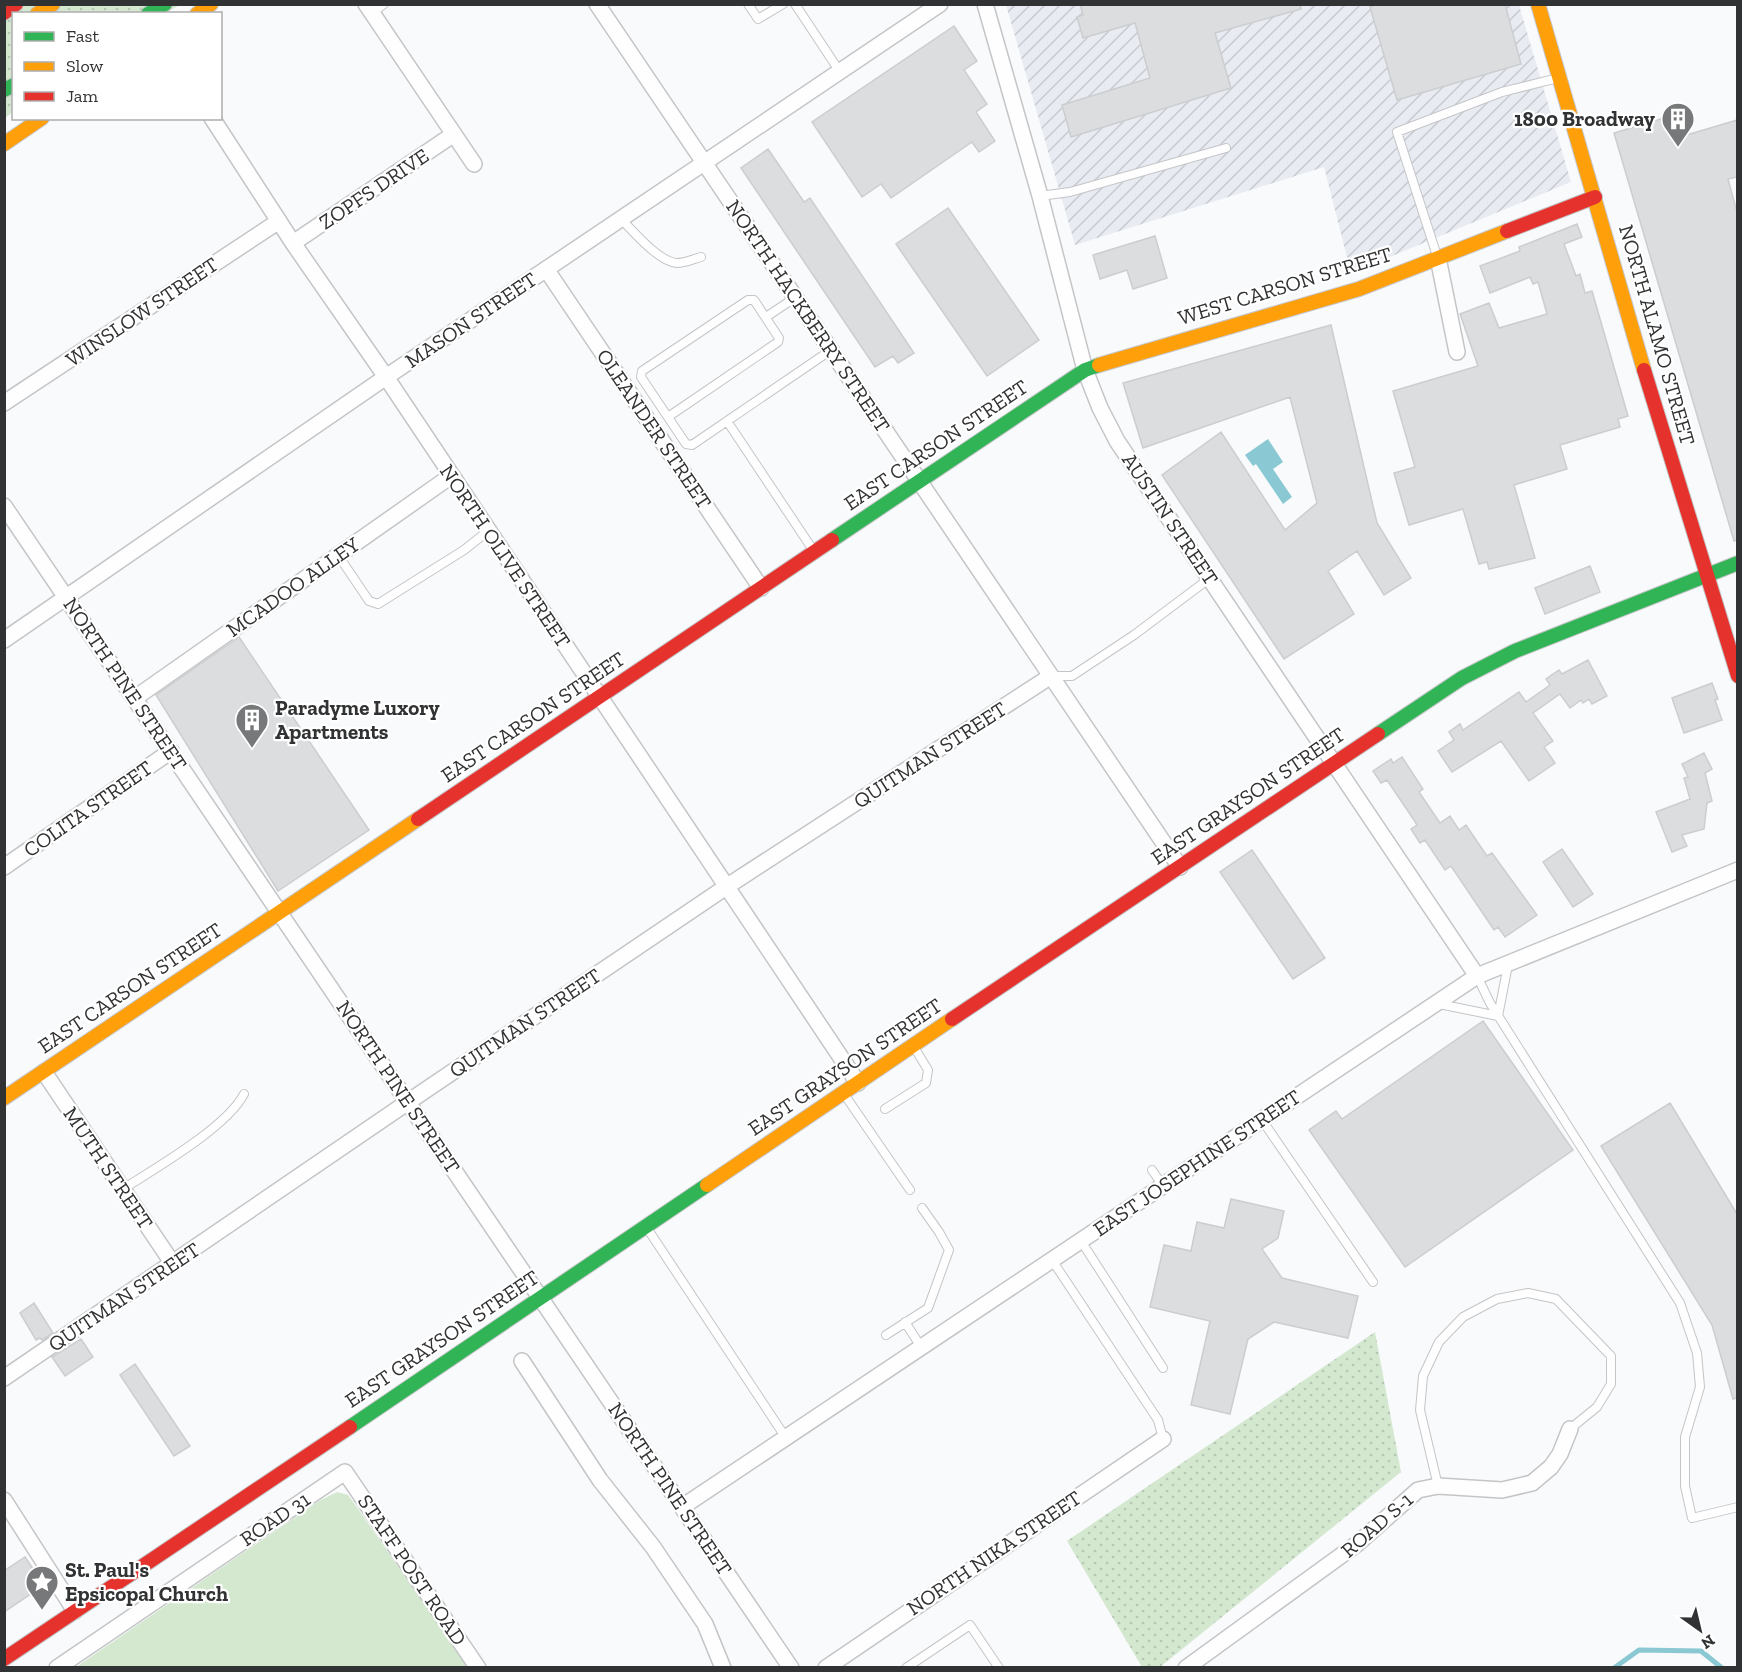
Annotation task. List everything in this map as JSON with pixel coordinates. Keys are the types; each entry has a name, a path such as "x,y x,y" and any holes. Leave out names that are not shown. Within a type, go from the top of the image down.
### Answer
{"main road":[{"path":"4,13 16,4"},
{"path":"40,12 53,4"},
{"path":"151,12 165,4"},
{"name":"NORTH ALAMO STREET","path":"1538,4 1652,400 1737,676"},
{"path":"4,144 39,120"},
{"name":"WEST CARSON STREET","path":"1085,370 1109,361 1359,289 1595,196"},
{"name":"EAST CARSON STREET","path":"4,1098 1085,370"},
{"name":"EAST GRAYSON STREET","path":"4,1659 199,1530 843,1093 1462,678 1515,651 1737,563"}],"street":[{"name":"NORTH HACKBERRY STREET","path":"597,4 1180,867"},
{"name":"MASON STREET","path":"4,640 386,377 940,4"},
{"name":"AUSTIN STREET","path":"985,4 1040,196 1085,370 1100,408 1117,441 1477,976"},
{"path":"374,7 474,164"},
{"name":"NORTH OLIVE STREET","path":"213,120 293,243 386,377 858,1083"},
{"name":"ZOPFS DRIVE","path":"293,243 454,134"},
{"name":"WINSLOW STREET","path":"4,403 279,221"},
{"path":"1438,258 1457,352"},
{"name":"OLEANDER STREET","path":"546,270 761,588"},
{"name":"MCADOO ALLEY","path":"135,698 451,476"},
{"name":"NORTH PINE STREET","path":"4,506 791,1668"},
{"name":"QUITMAN STREET","path":"4,1378 726,887 1052,676"},
{"name":"COLITA STREET","path":"4,867 171,751"},
{"name":"EAST JOSEPHINE STREET","path":"682,1507 1477,976 1737,870"},
{"name":"MUTH STREET","path":"44,1072 173,1264"},
{"path":"522,1360 600,1480 653,1547 705,1624 723,1668"},
{"name":"ROAD S-1","path":"1186,1668 1357,1544 1418,1490 1438,1486 1502,1490 1532,1483 1555,1460 1570,1428"},
{"name":"NORTH NIKA STREET","path":"826,1668 1163,1439"},
{"name":"ROAD 31","path":"57,1668 345,1472"},
{"name":"STAFF POST ROAD","path":"345,1472 478,1668"},
{"path":"4,1500 75,1611"}],"lane":[{"path":"748,4 758,19 783,4"},
{"path":"795,4 840,72"},
{"path":"1438,258 1397,132 1502,92 1560,78"},
{"path":"1040,196 1070,192 1226,148"},
{"path":"621,219 668,261 684,262 700,256"},
{"path":"765,317 796,297"},
{"path":"668,417 778,342 779,338 754,300 748,300 642,371 641,377 686,444 692,445 831,350"},
{"path":"727,421 814,552"},
{"path":"338,555 369,601 378,604 464,550 488,531"},
{"path":"1052,676 1072,676 1134,635 1210,578"},
{"path":"1498,1016 1508,964"},
{"path":"1477,976 1498,1016 1680,1303 1697,1353 1700,1387 1685,1437 1685,1486 1692,1518 1737,1507"},
{"path":"1436,1003 1498,1016"},
{"path":"885,1109 926,1083 928,1070 913,1046"},
{"path":"843,1093 910,1190"},
{"path":"123,1189 182,1151 219,1123 244,1095"},
{"path":"1262,1120 1373,1282"},
{"path":"1152,1170 1163,1186"},
{"path":"886,1335 928,1308 949,1250 922,1208"},
{"path":"646,1227 786,1438"},
{"path":"1081,1241 1163,1368"},
{"path":"1052,1260 1158,1420 1163,1439"},
{"path":"1438,1486 1420,1410 1423,1376 1439,1342 1463,1317 1497,1299 1528,1293 1556,1299 1611,1356 1611,1384 1597,1407 1570,1428"},
{"path":"905,1322 921,1347"},
{"path":"906,1668 970,1625 999,1668"}],"shaded area":[{"path":"1006,5 1519,5 1571,182 1351,273 1324,167 1075,245"}],"green space":[{"path":"5,5 180,5 167,12 12,12 12,113 5,118"},
{"path":"1375,1332 1401,1472 1160,1667 1142,1667 1067,1541"},
{"path":"337,1492 348,1495 354,1503 468,1667 76,1667 319,1501"}],"water":[{"path":"1268,439 1283,462 1273,469 1292,497 1283,504 1256,464 1253,466 1245,455"}],"building":[{"path":"1080,4 1300,4 1301,9 1215,33 1231,88 1071,137 1062,105 1150,78 1135,23 1083,38 1077,17 1083,15"},
{"path":"1378,4 1505,4 1521,64 1397,100 1370,7"},
{"path":"954,26 977,61 964,70 987,104 976,112 995,141 979,152 972,142 891,198 881,184 862,197 812,122"},
{"path":"1667,117 1673,139 1737,120 1737,177 1728,179 1737,212 1737,540 1734,541 1614,133"},
{"path":"768,149 804,202 810,198 914,353 898,363 893,356 875,367 741,168"},
{"path":"948,208 1039,340 987,376 896,244"},
{"path":"1577,224 1582,237 1564,244 1576,276 1580,274 1585,293 1592,291 1628,416 1618,419 1620,427 1560,445 1567,469 1514,485 1535,558 1489,569 1487,562 1479,564 1463,509 1409,525 1394,473 1415,467 1393,391 1478,366 1460,314 1489,303 1499,328 1547,314 1538,282 1533,284 1530,277 1490,293 1480,266 1520,251 1519,247"},
{"path":"1155,236 1167,278 1133,289 1127,270 1100,279 1093,255"},
{"path":"1331,325 1377,523 1411,578 1384,595 1357,551 1328,571 1354,614 1284,659 1162,475 1221,432 1285,530 1317,503 1290,397 1143,448 1123,383"},
{"path":"1590,566 1600,592 1545,614 1535,588"},
{"name":"Paradyme Luxory Apartments","path":"239,637 369,830 278,891 156,695"},
{"path":"1588,660 1607,696 1592,704 1589,699 1583,703 1581,700 1570,708 1560,694 1533,713 1553,741 1544,747 1555,763 1529,781 1501,741 1452,772 1438,751 1454,740 1449,732 1460,724 1463,730 1519,692 1526,702 1550,685 1546,679 1559,670 1562,674"},
{"path":"1712,683 1722,720 1684,733 1672,698"},
{"path":"1704,753 1712,769 1705,773 1712,801 1707,803 1704,829 1682,835 1687,846 1672,852 1656,812 1690,799 1684,778 1688,777 1682,764"},
{"path":"1402,757 1423,789 1419,792 1440,823 1450,816 1459,830 1466,825 1487,856 1492,853 1537,915 1505,937 1498,927 1494,930 1451,866 1445,870 1425,840 1420,843 1411,829 1417,825 1414,820 1387,780 1381,783 1373,771 1391,759 1393,763"},
{"path":"1562,849 1593,894 1573,907 1543,862"},
{"path":"1252,850 1325,958 1293,979 1220,872"},
{"path":"1483,1021 1573,1150 1405,1267 1309,1130 1336,1111 1342,1119"},
{"path":"1670,1103 1737,1214 1737,1398 1733,1399 1712,1325 1601,1146"},
{"path":"1231,1199 1284,1211 1278,1238 1262,1249 1282,1278 1358,1296 1348,1338 1274,1322 1248,1339 1230,1414 1191,1405 1210,1321 1150,1307 1164,1245 1191,1251 1197,1222 1224,1228"},
{"path":"34,1303 53,1333 42,1340 40,1338 36,1340 20,1313"},
{"path":"81,1339 93,1357 65,1376 52,1357"},
{"path":"135,1364 190,1446 174,1456 120,1375"},
{"path":"25,1557 44,1585 4,1612 4,1571"}],"waterway":[{"path":"1614,1668 1639,1650 1701,1651 1722,1668"}],"traffic: fast":[{"path":"151,12 165,4"},
{"path":"4,90 12,86"},
{"path":"832,540 1085,370 1099,365"},
{"path":"1378,734 1462,678 1515,651 1738,563"},
{"path":"350,1427 707,1185"}],"traffic: slow":[{"path":"40,12 53,4"},
{"path":"200,12 211,4"},
{"path":"1538,4 1644,370"},
{"path":"4,144 39,120"},
{"path":"1099,365 1359,289 1507,231"},
{"path":"4,1098 418,819"},
{"path":"707,1185 952,1019"}],"traffic: jam":[{"path":"4,13 16,4"},
{"path":"1507,231 1595,197"},
{"path":"1644,370 1738,676"},
{"path":"418,819 832,540"},
{"path":"952,1019 1378,734"},
{"path":"4,1659 350,1427"}],"place":[{"name":"1800 Broadway","path":"1678,148"},
{"name":"Paradyme Luxory Apartments","path":"252,749"},
{"name":"St. Paul's Epsicopal Church","path":"42,1611"}]}
